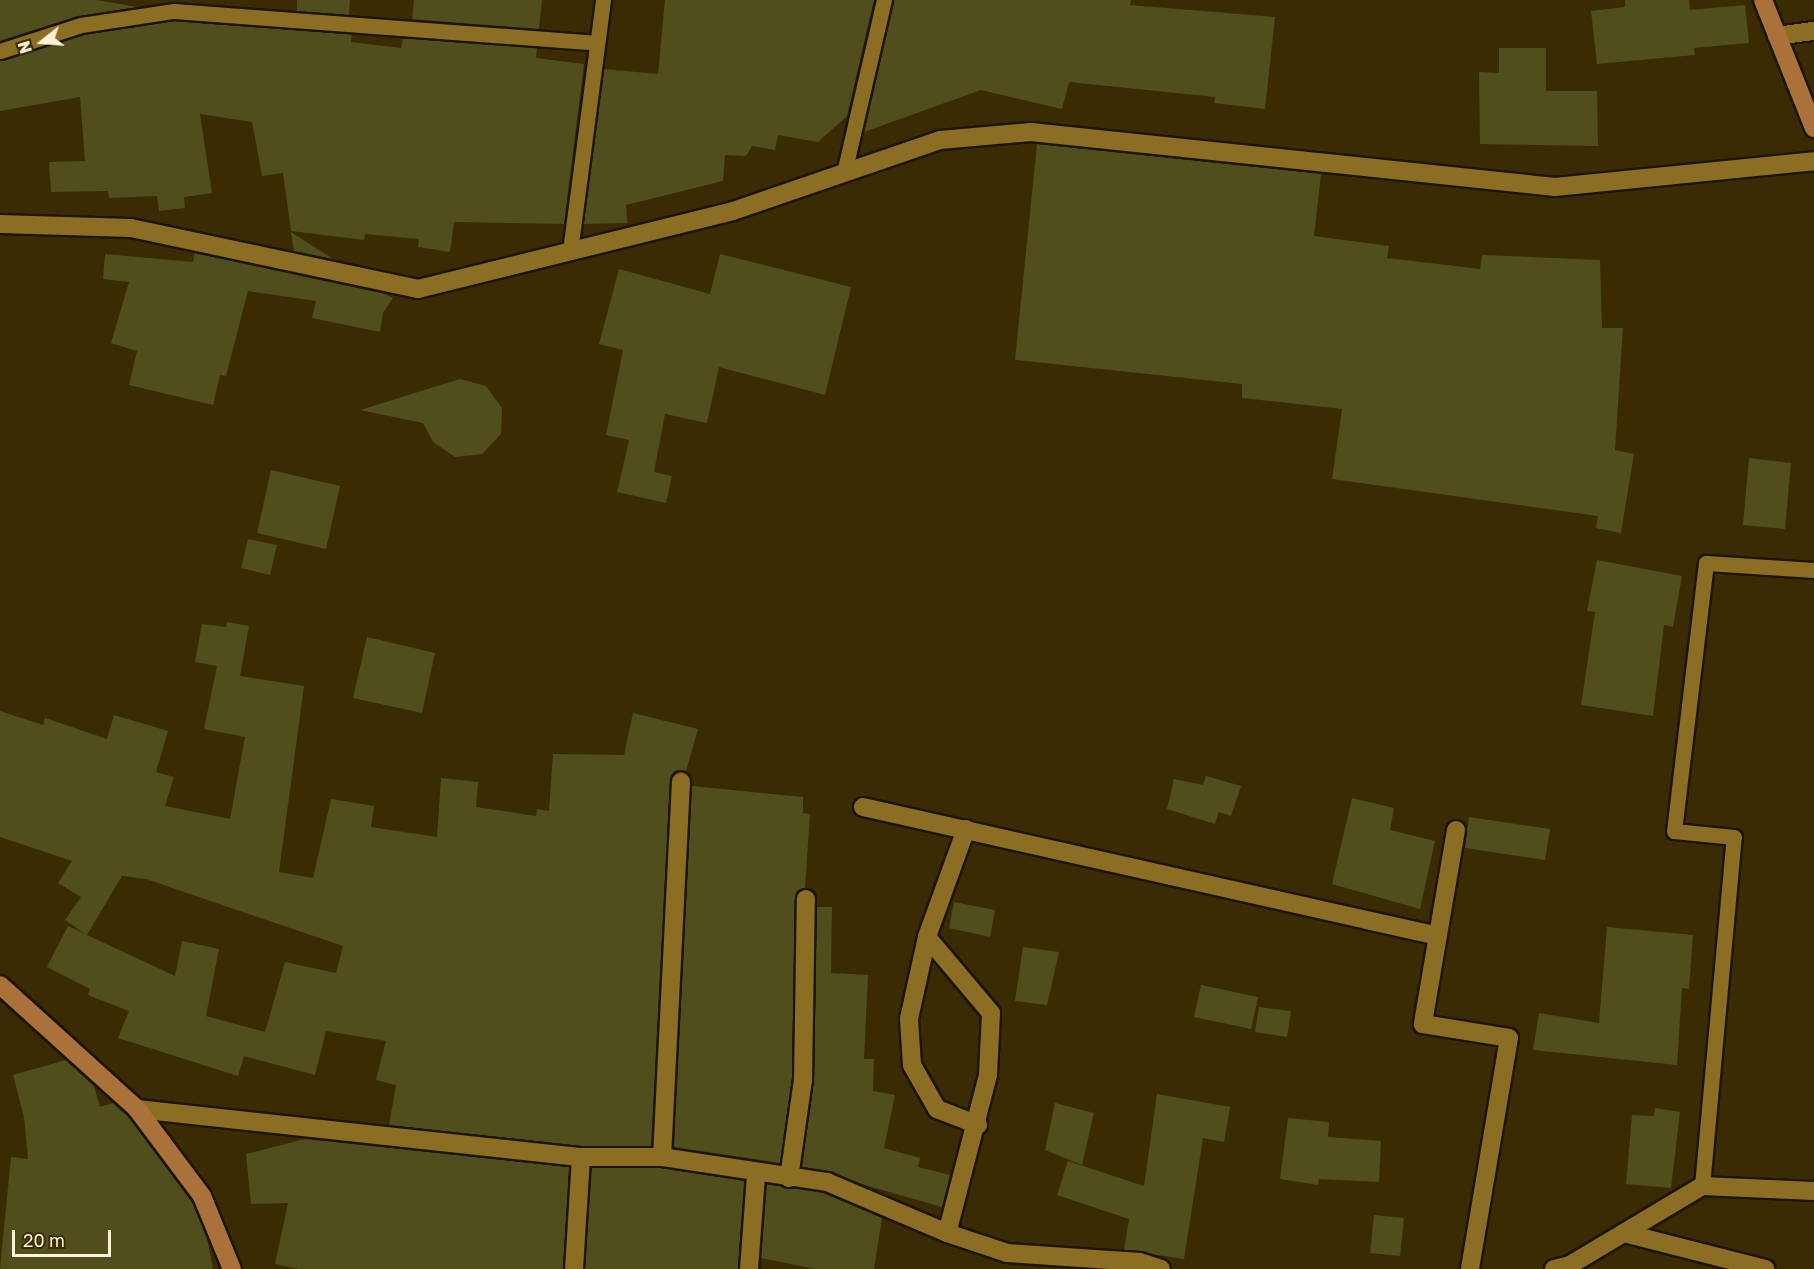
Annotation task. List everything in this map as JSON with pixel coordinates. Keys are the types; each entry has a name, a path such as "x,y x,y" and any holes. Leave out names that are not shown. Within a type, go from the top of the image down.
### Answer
{"main road":[{"path":"1762,0 1814,128"},
{"path":"0,985 137,1109 202,1196 232,1269"}],"street":[{"path":"1778,36 1814,31"},
{"path":"0,224 132,228 418,289 733,212 940,140 1031,132 1555,187 1814,161"},
{"path":"662,1158 681,781"},
{"path":"863,807 966,828 1438,936"},
{"path":"966,828 927,936 909,1019 912,1065 937,1109 978,1125"},
{"path":"1456,831 1423,1024 1509,1038 1470,1269"},
{"path":"789,1178 803,1080 806,899"},
{"path":"927,936 991,1013 988,1075 978,1125 946,1233"},
{"path":"137,1109 581,1157 662,1158 756,1175 827,1182 946,1233 1007,1253 1140,1265 1161,1269"},
{"path":"574,1269 581,1157"},
{"path":"749,1269 756,1175"},
{"path":"1554,1269 1570,1265 1702,1186 1814,1191"},
{"path":"1624,1233 1764,1269"}],"lane":[{"path":"570,251 595,43 603,0"},
{"path":"844,173 884,0"},
{"path":"0,51 81,25 174,11 595,43"},
{"path":"1702,1186 1734,837 1674,831 1706,563 1814,570"}],"building":[{"path":"0,0 96,0 138,7 78,16 0,41"},
{"path":"297,0 350,0 349,15 297,11"},
{"path":"414,0 542,0 539,29 412,19"},
{"path":"665,0 874,0 847,116 818,142 778,135 775,150 752,146 746,156 725,155 723,181 626,205 627,223 583,224 604,69 658,74"},
{"path":"894,0 1131,0 1130,5 1275,17 1265,109 1214,103 1215,97 1069,82 1062,109 981,90 864,132"},
{"path":"1625,0 1689,0 1690,10 1745,5 1749,43 1694,48 1695,55 1597,64 1591,11 1625,7"},
{"path":"174,21 352,34 351,42 401,48 403,38 537,48 536,58 584,64 564,224 454,222 450,252 418,247 419,239 365,234 364,240 291,231 283,173 262,176 252,122 200,114 212,193 184,197 185,208 159,211 157,196 109,198 108,191 51,192 49,162 85,161 80,97 0,111 0,61 83,35"},
{"path":"1499,48 1546,48 1546,91 1597,91 1598,146 1480,144 1479,72 1499,73"},
{"path":"1037,144 1321,174 1314,236 1389,246 1387,258 1480,269 1482,255 1600,260 1602,328 1623,328 1615,450 1634,454 1621,533 1596,528 1598,516 1332,479 1342,409 1242,398 1242,384 1015,360"},
{"path":"291,232 333,259 294,251"},
{"path":"195,253 385,294 393,298 383,313 380,332 312,318 316,301 248,291 226,376 220,375 213,405 129,385 137,351 111,343 129,282 103,279 105,254 193,262"},
{"path":"720,254 851,287 825,395 719,367 707,423 665,414 654,472 672,476 666,503 617,492 629,440 606,435 623,350 599,344 619,269 710,294"},
{"path":"460,379 486,386 502,408 501,434 482,454 455,457 433,442 423,423 360,410"},
{"path":"1749,458 1791,463 1785,529 1743,525"},
{"path":"271,470 340,486 326,549 257,533"},
{"path":"248,539 277,545 270,575 241,568"},
{"path":"1597,560 1682,576 1673,627 1664,625 1653,716 1581,705 1595,612 1587,611"},
{"path":"227,622 249,626 240,676 304,686 279,872 313,878 331,799 374,806 371,827 437,837 441,778 478,782 476,807 536,816 537,809 549,811 553,754 624,755 633,713 698,729 686,771 675,771 670,780 651,1146 582,1146 389,1125 396,1085 376,1080 386,1041 326,1031 315,1075 244,1056 238,1076 118,1038 129,1011 88,995 90,989 47,967 68,926 85,934 65,920 81,897 58,883 72,861 0,837 0,711 43,725 45,718 107,739 114,715 168,731 156,772 174,777 165,806 230,819 245,737 204,729 217,666 195,662 202,624 226,627","holes":["122,876 146,879 343,946 336,973 285,962 265,1032 206,1016 219,949 182,941 175,976 87,935"]},
{"path":"367,637 435,653 422,713 353,698"},
{"path":"1206,776 1241,786 1231,816 1219,812 1215,824 1167,809 1174,779 1203,785"},
{"path":"692,786 803,797 803,813 810,814 805,888 795,899 792,1079 780,1163 674,1147"},
{"path":"1352,798 1394,808 1390,830 1435,841 1420,909 1332,884"},
{"path":"1469,817 1550,829 1545,860 1465,848"},
{"path":"954,902 995,910 990,937 949,928"},
{"path":"817,907 832,907 831,973 868,975 864,1059 874,1059 873,1091 895,1095 884,1148 920,1158 918,1167 950,1175 942,1207 802,1167 814,1080"},
{"path":"1607,927 1693,935 1689,989 1682,988 1677,1065 1533,1050 1539,1013 1599,1023"},
{"path":"1023,947 1059,952 1047,1005 1015,1001"},
{"path":"1201,985 1258,997 1251,1029 1194,1017"},
{"path":"1259,1007 1291,1011 1287,1037 1255,1032"},
{"path":"66,1060 94,1086 100,1107 113,1103 129,1117 192,1202 207,1238 213,1269 0,1269 11,1157 28,1159 24,1117 13,1075"},
{"path":"1157,1094 1230,1107 1224,1142 1203,1138 1184,1259 1124,1250 1129,1219 1057,1195 1068,1161 1144,1186"},
{"path":"1055,1103 1094,1113 1082,1165 1045,1150"},
{"path":"1655,1108 1680,1112 1671,1188 1626,1184 1632,1115 1654,1116"},
{"path":"1288,1118 1329,1122 1328,1137 1381,1141 1379,1182 1319,1179 1318,1185 1280,1179"},
{"path":"305,1139 569,1167 563,1269 299,1269 275,1264 288,1203 251,1204 246,1154"},
{"path":"592,1168 661,1168 744,1181 738,1269 585,1269"},
{"path":"767,1184 824,1193 882,1218 874,1269 815,1269 761,1258"},
{"path":"1374,1215 1404,1218 1400,1256 1370,1253"}]}
